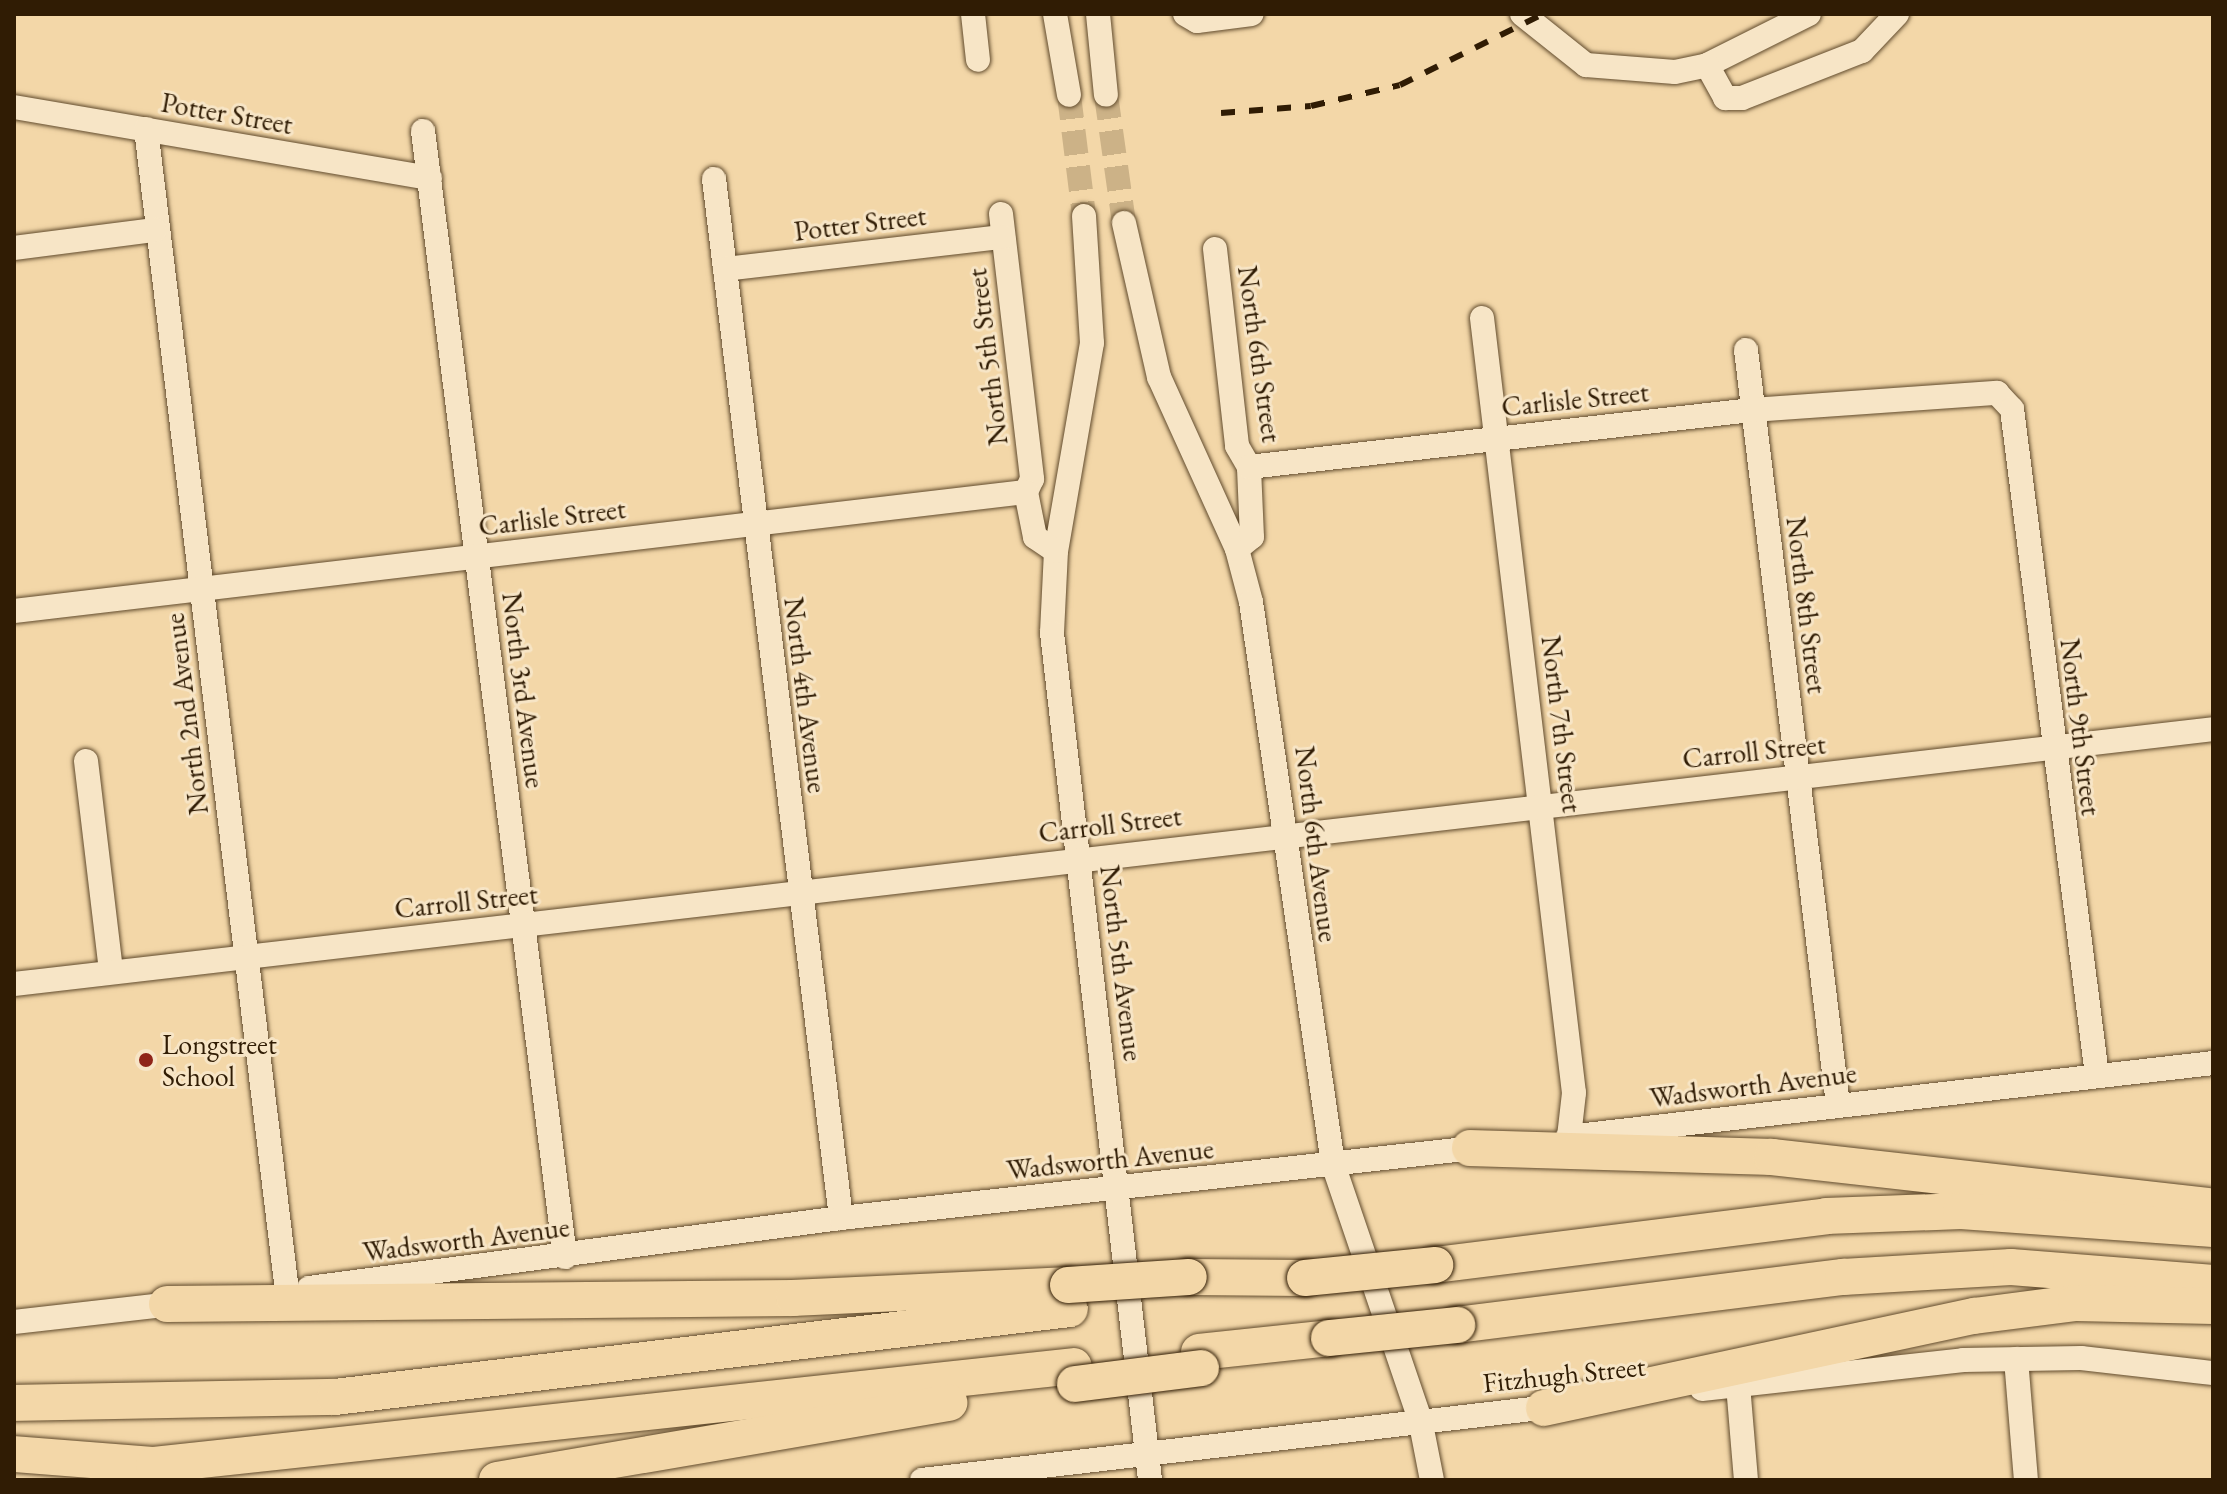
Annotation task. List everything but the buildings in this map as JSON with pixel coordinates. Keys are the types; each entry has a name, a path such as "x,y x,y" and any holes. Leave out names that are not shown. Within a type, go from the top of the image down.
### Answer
{"highway":[{"path":"1470,1148 1772,1157 2213,1207"},
{"path":"14,1403 335,1397 1069,1297 1435,1265 1826,1216 1961,1211 2213,1229"},
{"path":"14,1454 154,1465 1075,1375 1200,1360 1321,1338 1457,1325 1843,1277 2011,1267 2213,1283"},
{"path":"167,1304 1069,1297"},
{"path":"1544,1408 1974,1316 2076,1303 2213,1306"},
{"path":"497,1480 1075,1375"}],"street":[{"path":"973,14 978,60"},
{"path":"1055,14 1069,95"},
{"path":"1098,14 1106,95"},
{"path":"1186,16 1252,14"},
{"path":"1522,14 1586,65 1675,72 1707,65 1809,14"},
{"path":"1707,65 1725,98 1742,98 1862,51 1897,14"},
{"name":"Potter Street","path":"14,107 430,178"},
{"name":"North 2nd Avenue","path":"146,129 155,230 287,1291"},
{"name":"North 3rd Avenue","path":"423,131 565,1257"},
{"name":"North 4th Avenue","path":"714,179 841,1218"},
{"name":"North 5th Avenue","path":"1084,216 1092,343 1056,551 1055,673 1120,1189 1150,1480"},
{"name":"North 6th Avenue","path":"1124,223 1159,377 1237,549 1265,672 1284,833 1333,1164 1420,1419 1432,1480"},
{"name":"Potter Street","path":"725,269 1002,225"},
{"name":"North 5th Street","path":"1002,225 1032,479 1026,492"},
{"path":"14,248 155,230"},
{"name":"North 6th Street","path":"1215,249 1237,446 1249,467"},
{"name":"North 7th Street","path":"1482,318 1543,804 1574,1093 1569,1137"},
{"name":"North 8th Street","path":"1746,350 1838,1105"},
{"name":"Carlisle Street","path":"1249,467 1752,410 1997,393"},
{"name":"North 9th Street","path":"1997,393 2012,409 2097,1075"},
{"path":"1237,549 1252,537 1249,467"},
{"path":"1026,492 1035,537 1056,551"},
{"name":"Carlisle Street","path":"14,611 1026,492"},
{"name":"Carroll Street","path":"14,984 1284,833 2213,729"},
{"path":"86,761 111,972"},
{"name":"Wadsworth Avenue","path":"14,1322 565,1257 841,1218 1120,1189 2213,1063"},
{"name":"Fitzhugh Street","path":"922,1480 1420,1419 2016,1359 2081,1358 2213,1373"},
{"path":"2016,1359 2026,1480"},
{"path":"1738,1385 1746,1480"}],"tunnel":[{"path":"1069,95 1084,216"},
{"path":"1106,95 1124,223"}],"railway":[{"path":"1221,113 1311,106 1400,85 1543,14"}],"place":[{"name":"Longstreet School","path":"146,1060"}]}
